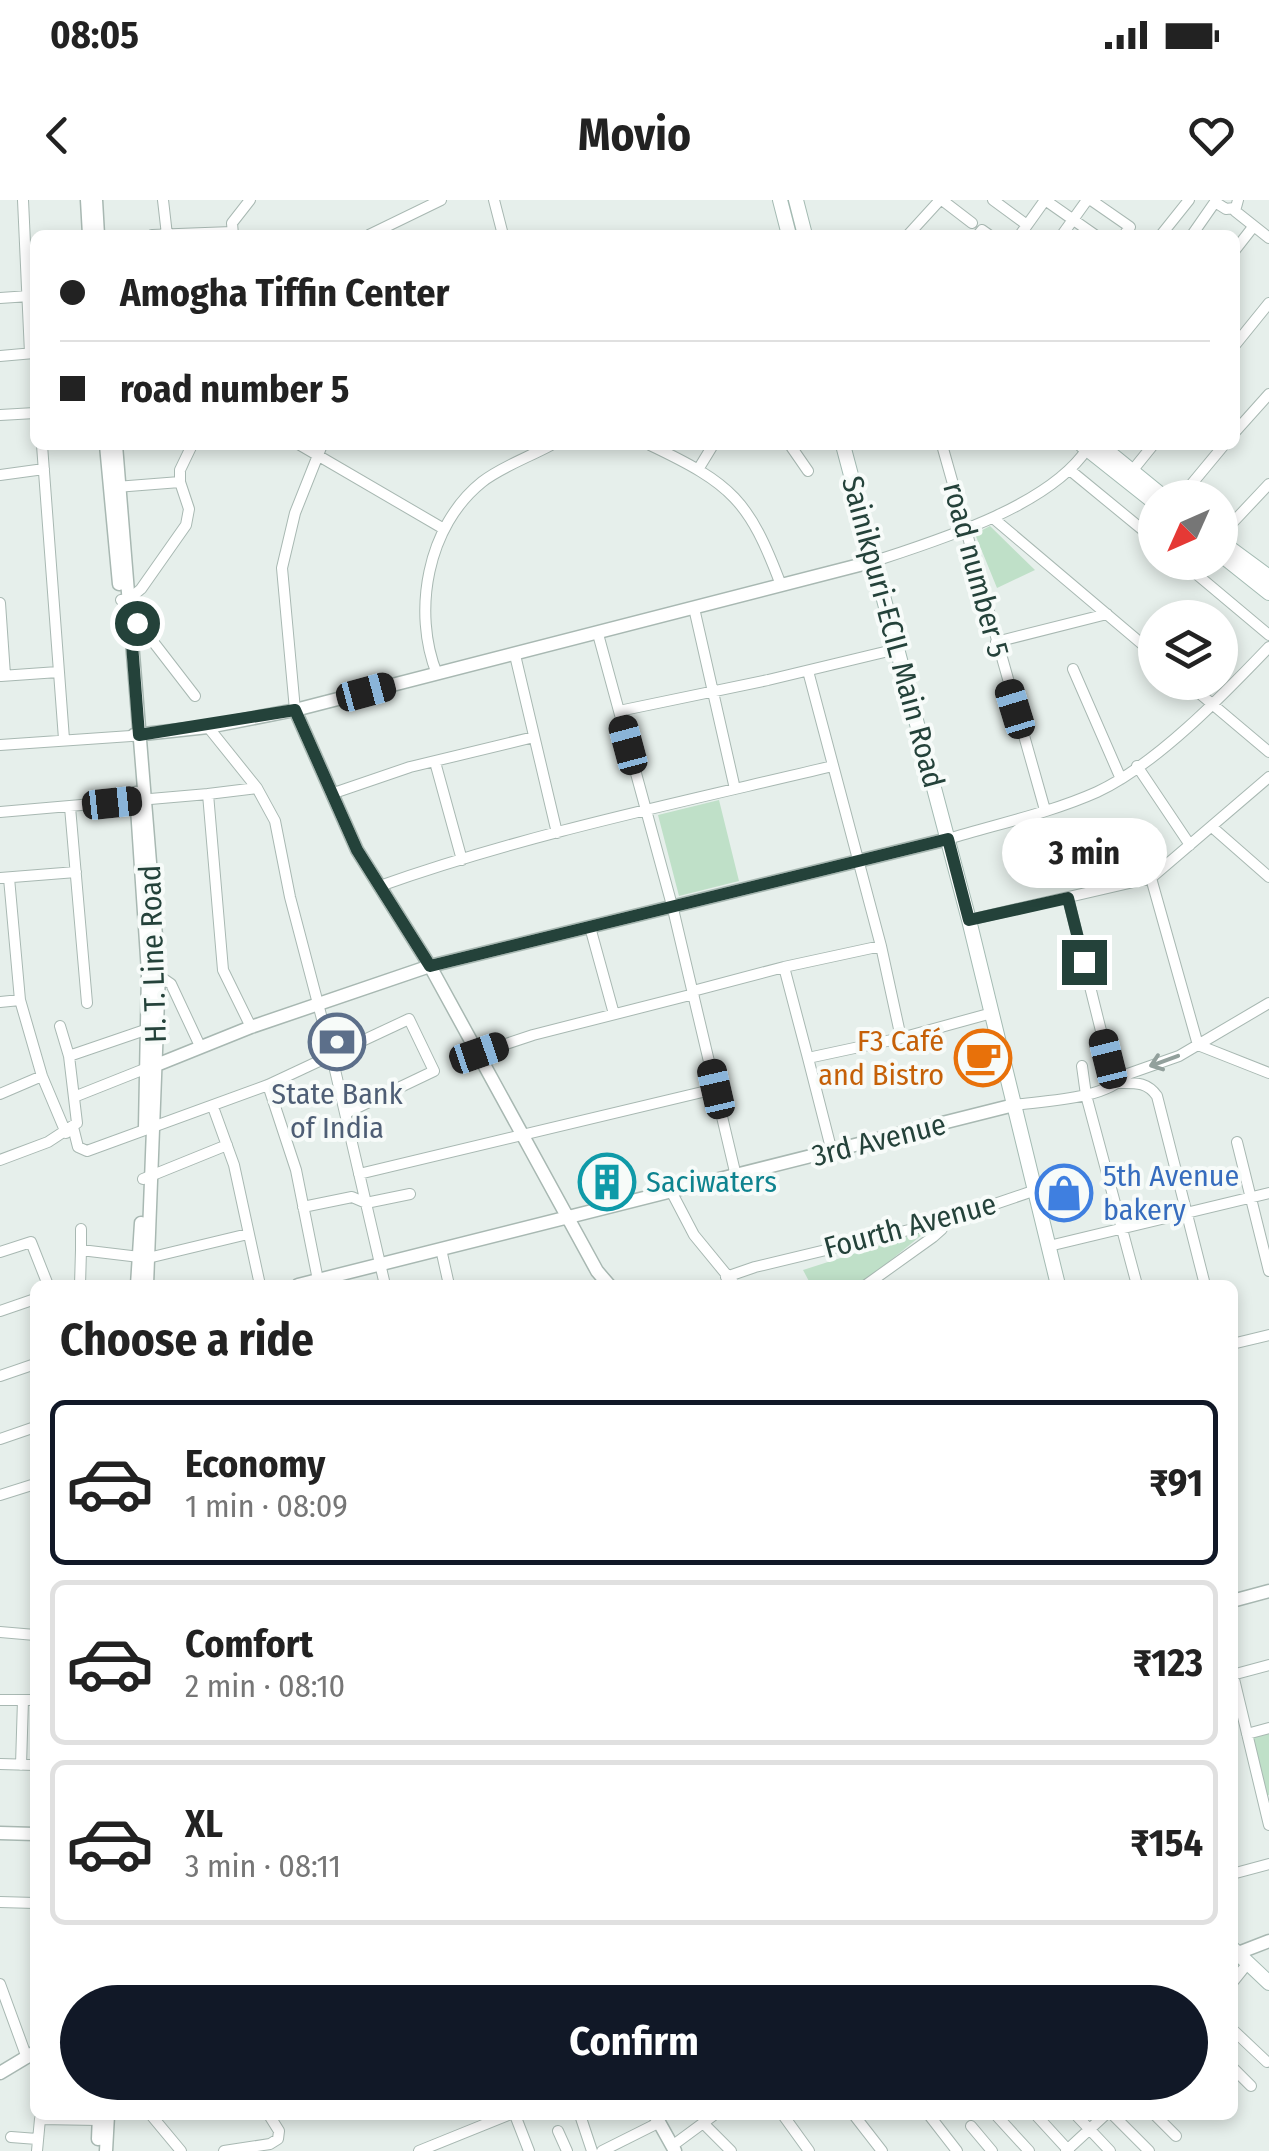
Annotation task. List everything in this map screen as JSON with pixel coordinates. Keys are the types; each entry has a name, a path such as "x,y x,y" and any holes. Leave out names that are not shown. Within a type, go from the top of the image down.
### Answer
{"main road":[{"path":"780,200 788,230"},
{"path":"796,200 804,230"},
{"name":"Sainikpuri-ECIL Main Road","path":"845,450 969,920 1057,1280"},
{"path":"1095,450 1138,488"},
{"path":"1097,450 1143,480"},
{"path":"1238,551 1267,571"},
{"path":"1238,568 1269,592"},
{"path":"1240,1955 1269,1983"}],"street":[{"path":"0,298 30,296 23,200"},
{"path":"87,200 89,230"},
{"path":"96,200 98,230"},
{"path":"164,200 167,230"},
{"path":"232,230 232,223 250,200"},
{"path":"383,230 441,200"},
{"path":"494,200 502,230"},
{"path":"913,230 941,200 972,222"},
{"path":"993,200 1024,230 1045,200 1088,230"},
{"path":"1066,230 1089,200 1128,230"},
{"path":"1195,230 1215,202 1226,209 1236,204 1254,227 1269,238"},
{"path":"1164,230 1185,204 1200,222"},
{"path":"1240,244 1254,227"},
{"path":"1240,339 1269,302"},
{"path":"0,356 30,353"},
{"path":"1240,426 1269,394"},
{"path":"0,415 30,413"},
{"path":"42,450 64,739"},
{"name":"H. T. Line Road","path":"107,450 115,487"},
{"name":"H. T. Line Road","path":"116,450 115,487 153,972 146,1280"},
{"path":"125,599 141,589 186,525 189,509 180,470 190,450"},
{"path":"444,530 320,450 295,512 282,568 295,710 357,850 430,966 596,1271 605,1280"},
{"path":"437,674 427,649 425,582 444,530 482,482 541,450"},
{"path":"661,450 700,468 737,498 762,534 781,585"},
{"path":"700,468 710,450"},
{"path":"793,450 808,471"},
{"name":"road number 5","path":"943,450 1044,810"},
{"path":"0,744 135,735 295,710 875,561 993,518 1072,471 1087,450"},
{"path":"1132,471 1149,450"},
{"path":"1195,480 1220,450"},
{"path":"0,475 44,470"},
{"path":"1072,471 1138,526"},
{"path":"115,487 180,482"},
{"path":"1238,518 1269,484"},
{"path":"993,518 1138,641"},
{"path":"1203,580 1269,635"},
{"path":"0,603 2,676 58,672"},
{"path":"694,608 736,789"},
{"path":"996,642 1107,614"},
{"path":"126,617 158,646 195,696"},
{"path":"598,634 673,909 736,1176"},
{"path":"74,1097 250,1027 430,966 857,863 948,839 1095,792 1122,778 1213,706 1269,647"},
{"path":"619,711 897,649"},
{"path":"515,654 557,834"},
{"path":"1073,669 1122,778"},
{"path":"808,671 881,946 901,1038"},
{"path":"1206,700 1269,752"},
{"path":"208,726 257,788 275,820 290,897 346,1113 384,1280"},
{"path":"332,794 410,767 534,737"},
{"path":"435,762 462,860"},
{"path":"380,886 557,834 834,766"},
{"path":"1137,766 1190,845"},
{"path":"969,920 1151,878 1269,776"},
{"path":"0,812 257,788"},
{"path":"208,794 223,970 250,1027"},
{"path":"70,807 87,1002"},
{"path":"1212,826 1269,877"},
{"path":"76,872 5,878 17,937 20,1000 42,1076 78,1147 88,1151 149,1131 332,1057 409,1019 434,1071 346,1113"},
{"path":"1151,878 1198,1045"},
{"path":"1068,898 1108,1059 1123,1079 1150,1087 1157,1096 1204,1280"},
{"path":"590,927 614,1014"},
{"path":"0,938 17,937"},
{"path":"479,1053 532,1034 881,946"},
{"path":"784,968 832,1152"},
{"path":"153,972 171,984 200,1046"},
{"name":"H. T. Line Road","path":"151,1067 148,1029 153,972"},
{"path":"0,1002 20,1000"},
{"path":"1014,1105 1086,1095 1179,1056 1269,1003"},
{"path":"808,1058 992,1014"},
{"path":"0,1160 69,1130 78,1112 60,1026"},
{"path":"69,1056 148,1029"},
{"path":"1198,1045 1269,1073"},
{"path":"1082,1066 1086,1095 1136,1280"},
{"path":"0,1094 42,1076"},
{"path":"268,1084 296,1170 317,1280"},
{"path":"359,1174 716,1089"},
{"name":"3rd Avenue","path":"328,1280 1014,1105"},
{"path":"213,1106 228,1144 259,1280"},
{"path":"1236,1142 1269,1271"},
{"path":"147,1178 228,1144"},
{"name":"Fourth Avenue","path":"733,1280 755,1267 942,1222 1036,1190"},
{"path":"671,1192 694,1236 730,1280"},
{"path":"1049,1246 1269,1193"},
{"path":"303,1207 352,1197 366,1203 410,1194"},
{"path":"873,1280 942,1229 942,1222"},
{"path":"80,1280 81,1229"},
{"path":"81,1250 144,1257 248,1234"},
{"path":"0,1252 31,1242 46,1280"},
{"path":"441,1250 448,1280"},
{"name":"H. T. Line Road","path":"139,1280 144,1257"},
{"path":"0,1311 30,1301"},
{"path":"1238,1343 1269,1335"},
{"path":"0,1376 30,1366"},
{"path":"0,1439 30,1428"},
{"path":"0,1495 30,1486"},
{"path":"1238,1599 1269,1591"},
{"path":"0,1632 30,1634"},
{"path":"1238,1674 1269,1665"},
{"path":"1238,1696 1266,1796 1269,1825"},
{"path":"0,1700 29,1700 20,1764"},
{"path":"1247,1734 1269,1728"},
{"path":"0,1764 30,1765"},
{"path":"0,1833 30,1834"},
{"path":"1238,1872 1269,1864"},
{"path":"0,1902 30,1903"},
{"path":"1240,1955 1269,1941"},
{"path":"0,1984 2,1998 30,2053"},
{"path":"1238,2034 1267,2062"},
{"path":"0,2073 30,2056"},
{"path":"1238,2073 1252,2086"},
{"path":"11,2137 37,2145 40,2120"},
{"path":"102,2120 102,2151"},
{"path":"155,2120 182,2151"},
{"path":"224,2151 270,2144 278,2139 280,2131 272,2120"},
{"path":"419,2151 498,2120"},
{"path":"514,2120 529,2151"},
{"path":"582,2120 592,2151"},
{"path":"602,2151 655,2120"},
{"path":"658,2120 673,2149 707,2120"},
{"path":"786,2120 809,2151"},
{"path":"858,2120 882,2151"},
{"path":"933,2120 954,2147"},
{"path":"1001,2120 1030,2151"},
{"path":"1041,2120 1068,2150 1099,2120"},
{"path":"1081,2120 1110,2151"},
{"path":"1118,2120 1149,2151"},
{"path":"1160,2120 1176,2136"},
{"path":"703,2123 731,2151"},
{"path":"971,2126 992,2151"},
{"path":"558,2131 567,2151"}],"green space":[{"path":"990,526 1035,570 997,588 975,534"},
{"path":"719,800 739,881 679,896 658,815"},
{"path":"928,1230 866,1280 808,1280 803,1270"},
{"path":"1269,1728 1269,1795 1262,1797 1247,1734"}],"place":[{"name":"State Bank of India","path":"337,1042"},
{"name":"F3 Café and Bistro","path":"983,1058"},
{"name":"Saciwaters","path":"607,1182"},
{"name":"5th Avenue bakery","path":"1064,1193"}],"route":[{"path":"137,623 130,618 139,735 295,710 357,850 430,966 948,839 969,920 1068,898 1084,962"}]}
